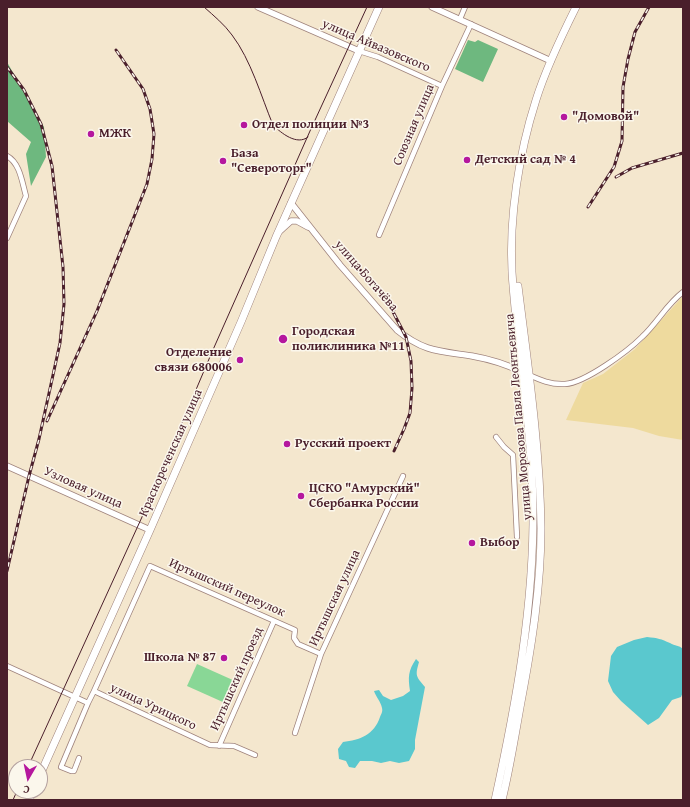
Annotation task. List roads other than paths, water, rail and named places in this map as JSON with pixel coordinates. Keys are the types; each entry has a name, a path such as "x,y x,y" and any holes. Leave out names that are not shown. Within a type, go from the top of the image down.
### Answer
{"main road":[{"name":"Краснореченская улица","path":"47,759 150,530 241,322 276,237 379,7"},
{"name":"улица Морозова Павла Леонтьевича","path":"502,800 514,744 530,652 535,615 541,528 539,484 512,271 515,206 520,165 536,99 551,61 576,7"},
{"name":"улица Морозова Павла Леонтьевича","path":"495,800 506,751 528,619 532,568 533,504 525,373"}],"street":[{"name":"улица Айвазовского","path":"258,7 359,51 378,57 442,86"},
{"path":"432,7 551,61"},
{"path":"460,20 465,7"},
{"name":"Союзная улица","path":"379,235 442,86 471,24"},
{"path":"7,156 12,158 18,168 26,196 7,238"},
{"name":"улица Богачёва","path":"291,203 310,228 397,330 411,340 417,344 436,351 473,356 499,362 550,383 566,384 578,381 608,364 642,337 683,292"},
{"path":"276,237 288,222 291,221 297,221 310,228"},
{"path":"496,437 513,455 517,537"},
{"name":"Узловая улица","path":"7,466 150,530"},
{"name":"Иртышская улица","path":"295,733 321,654 403,476"},
{"name":"Иртышский переулок","path":"94,691 150,566 295,630 294,638 298,644 321,654"},
{"name":"Иртышский проезд","path":"219,746 274,621"},
{"path":"7,666 88,703"},
{"name":"улица Урицкого","path":"79,758 74,771 60,767 94,691 210,745 234,746 255,755"}],"water":[{"path":"647,637 657,638 683,649 683,692 681,697 672,700 659,718 648,725 621,701 613,692 608,681 611,656 617,647 634,640"},
{"path":"416,659 419,662 417,676 425,687 415,740 415,749 409,761 399,763 390,761 381,763 360,761 355,768 349,767 346,761 339,759 338,749 343,742 366,736 374,728 382,713 382,709 374,691 379,690 383,696 391,700 403,696 410,691 409,674"}],"tram line":[{"path":"204,7 226,27 239,45 255,78 273,125 280,132 294,139 299,140 308,137"},
{"path":"32,759 142,517 212,352 367,7"}],"railway":[{"path":"588,207 614,167 622,141 623,87 628,59 635,32 649,7"},
{"path":"47,421 97,311 147,184 152,159 154,134 150,109 143,89 116,50"},
{"path":"7,67 24,90 41,124 52,166 63,267 64,304 60,343 39,439 7,571"},
{"path":"616,177 632,168 683,153"},
{"path":"342,253 371,280 394,310"},
{"path":"390,306 406,337 411,361 412,388 410,413 394,451"}],"place":[{"name":"\"Домовой\"","path":"564,117"},
{"name":"Отдел полиции №3","path":"244,125"},
{"name":"МЖК","path":"91,134"},
{"name":"Детский сад № 4","path":"467,160"},
{"name":"База \"Североторг\"","path":"223,161"},
{"name":"Городская поликлиника №11","path":"283,339"},
{"name":"Отделение связи 680006","path":"240,360"},
{"name":"Русский проект","path":"287,444"},
{"name":"ЦСКО \"Амурский\" Сбербанка России","path":"301,496"},
{"name":"Выбор","path":"472,543"},
{"name":"Школа № 87","path":"224,658"}]}
